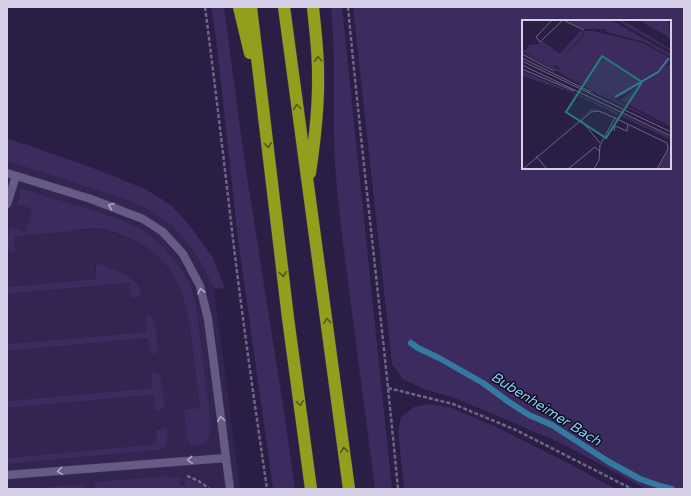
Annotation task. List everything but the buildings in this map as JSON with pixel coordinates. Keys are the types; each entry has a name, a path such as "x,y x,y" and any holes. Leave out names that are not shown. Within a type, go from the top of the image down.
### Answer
{"highway":[{"path":"238,7 263,107"},
{"path":"251,7 287,310 312,489"},
{"path":"284,7 349,489"},
{"path":"308,187 316,135 318,78 317,43 313,7"}],"lane":[{"path":"7,172 91,199 143,219 163,232 183,254 200,286 208,319 230,489"},
{"path":"7,204 16,176"},
{"path":"7,475 226,458"}],"path":[{"path":"205,7 236,262 267,489"},
{"path":"348,7 358,120 398,489"},
{"path":"388,388 453,404 516,430 632,489"}],"shaded area":[{"path":"211,7 224,7 245,164 295,489 273,489 238,239 216,38"},
{"path":"331,7 342,7 392,489 375,489 342,237 335,155 334,49"},
{"path":"353,7 684,7 684,489 646,489 561,443 455,398 424,389 403,379 392,364"},
{"path":"7,138 90,167 145,189 171,205 190,226 212,256 225,288 214,289 202,264 189,245 171,225 151,211 128,200 7,161"},
{"path":"7,161 128,200 151,211 171,225 189,245 202,264 214,289 240,489 207,489 197,482 185,478 184,487 180,486 181,478 167,476 94,482 95,489 84,489 83,484 7,489 7,464 159,450 167,429 156,430 158,444 7,458 7,408 153,395 154,408 160,410 162,408 151,374 152,388 7,401 7,351 148,338 146,318 147,332 7,344 7,294 130,283 131,297 132,279 119,271 106,266 95,265 96,279 7,287 7,251 9,252 14,237 99,229 110,231 146,246 160,258 166,264 181,289 185,301 205,442 211,432 196,303 191,287 175,261 165,249 143,230 114,217 21,188 18,204 32,209 25,232 10,227 7,237"},
{"path":"20,188 114,217 143,230 165,249 183,272 191,287 196,303 199,327 211,425 209,437 204,443 192,445 187,439 184,410 200,408 185,301 167,266 149,249 137,242 124,236 100,229 83,229 14,237 15,251 7,251 7,237 10,227 25,232 32,209 17,204 20,196"},
{"path":"96,264 109,267 131,278 140,289 141,295 138,297 131,297 129,283 7,294 7,287 96,279"},
{"path":"147,316 152,317 154,320 158,349 153,354 150,353 148,338 7,351 7,344 147,332"},
{"path":"153,372 158,373 161,378 164,406 160,410 155,410 153,395 7,408 7,401 152,388 151,374"},
{"path":"429,404 452,408 498,428 616,489 404,489 398,431 401,417 414,407"},
{"path":"166,428 168,438 165,446 159,450 7,464 7,458 157,444 156,430"},
{"path":"167,476 181,478 180,486 184,486 185,478 202,485 207,489 95,489 94,482"},
{"path":"84,484 84,489 22,489"}],"waterway":[{"name":"Bubenheimer Bach","path":"411,343 483,383 529,415 552,425 609,462 640,479 672,489"}]}
